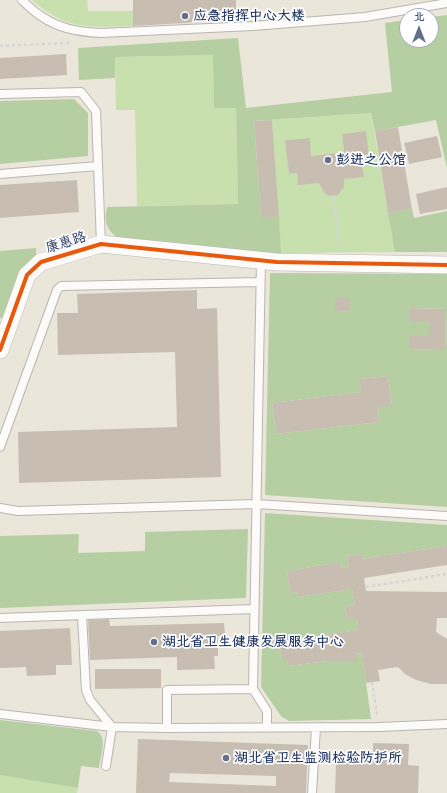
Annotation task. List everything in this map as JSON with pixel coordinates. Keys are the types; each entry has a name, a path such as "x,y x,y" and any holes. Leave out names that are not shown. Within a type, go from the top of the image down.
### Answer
{"street":[{"path":"100,244 261,261 447,265"},
{"name":"康惠路","path":"0,350 5,324 27,275 36,265 100,244"}],"lane":[{"path":"22,0 46,20 69,30 80,32 252,26 365,16 447,3"},
{"path":"0,94 81,92 96,110 100,244"},
{"path":"0,174 98,166"},
{"path":"261,261 253,689 267,711 267,728"},
{"path":"0,447 57,290 61,286 260,282"},
{"path":"0,508 18,511 256,504 447,516"},
{"path":"0,618 254,609"},
{"path":"82,615 86,690 90,700 112,727 106,766"},
{"path":"167,728 167,690 253,689"},
{"path":"0,714 112,727 316,728 447,724"},
{"path":"312,793 316,728"}],"path":[{"path":"0,46 81,42 80,32"},
{"path":"334,196 341,263"},
{"path":"366,587 447,574"},
{"path":"372,682 379,727"}],"green space":[{"path":"32,0 87,0 88,11 133,11 133,26 104,27 80,25 68,22 56,17"},
{"path":"447,15 447,168 436,120 375,131 371,113 254,121 261,217 279,216 281,253 265,253 119,239 111,232 106,221 107,207 238,204 236,108 214,108 213,55 115,57 115,78 79,80 78,48 238,38 246,108 392,92 385,23 399,21 399,48 439,48 439,16"},
{"path":"213,55 214,108 236,107 238,204 137,206 135,110 116,110 115,57"},
{"path":"74,99 88,113 88,156 0,164 0,101"},
{"path":"371,113 395,252 281,253 272,120","holes":["366,131 362,166 364,177 344,179 344,187 338,194 333,196 327,195 324,193 319,183 298,184 297,173 289,174 286,140 309,138 311,156 344,152 342,134"]},
{"path":"412,209 414,218 447,211 447,252 395,252 388,213"},
{"path":"36,248 36,259 5,317 0,318 0,251"},
{"path":"270,273 447,274 447,507 265,495","holes":["335,298 349,298 349,311 335,312","410,308 446,309 445,350 410,349 410,336 429,336 429,322 410,321","388,376 392,405 377,407 379,422 276,434 272,403 361,392 360,379"]},
{"path":"265,513 447,525 447,546 361,559 361,554 347,556 349,567 341,568 340,562 287,571 290,593 297,592 298,597 352,589 355,605 345,607 347,619 357,618 358,630 279,642 282,660 287,660 288,666 328,661 362,653 371,719 289,721 281,716 261,687"},
{"path":"248,529 246,598 0,608 0,536 79,534 78,553 145,551 145,532"},
{"path":"0,720 97,731 102,738 103,743 99,768 81,766 78,788 0,775"},
{"path":"0,775 78,788 77,793 0,793"}],"building":[{"name":"应急指挥中心大楼","path":"133,0 236,0 236,20 133,26"},
{"path":"66,54 67,75 0,79 0,58"},
{"path":"272,120 279,216 261,218 254,121"},
{"path":"398,127 412,209 388,213 375,131"},
{"name":"彭进之公馆","path":"366,131 370,165 362,166 364,177 344,179 344,187 338,195 330,196 324,193 319,183 298,185 297,173 289,174 285,140 310,138 311,156 344,152 342,134"},
{"path":"437,136 442,157 409,164 404,143"},
{"path":"77,180 79,212 0,218 0,185"},
{"path":"447,187 447,209 420,214 416,194"},
{"path":"197,290 197,309 217,308 221,477 19,483 18,432 177,427 175,352 58,355 57,313 78,313 77,294"},
{"path":"335,298 349,298 349,311 335,312"},
{"path":"410,308 446,309 445,350 409,349 410,336 429,336 429,322 410,322"},
{"path":"388,376 392,406 377,407 379,422 276,434 272,403 361,392 359,379"},
{"path":"447,546 447,565 364,578 366,591 447,592 447,618 437,618 436,632 447,639 447,684 431,684 416,680 405,674 398,667 378,670 380,681 366,683 362,653 356,654 357,661 328,661 288,666 287,660 282,660 279,642 358,630 357,618 347,619 345,607 355,605 352,589 298,597 297,592 290,593 287,571 340,562 341,568 349,567 347,556 361,554 361,559"},
{"path":"109,619 110,626 224,623 225,636 218,636 218,656 214,656 215,669 177,670 177,657 90,660 88,620"},
{"path":"70,628 72,665 56,665 56,675 27,676 26,667 0,668 0,631"},
{"path":"95,669 161,669 161,688 95,689"},
{"path":"138,739 308,745 306,793 136,793","holes":["170,773 276,776 276,786 169,782"]},
{"path":"373,743 409,744 408,765 419,766 418,793 335,793 336,762 373,764"}],"cycle path":[{"path":"0,350 27,275 41,262 101,244 277,262 447,265"}],"place":[{"name":"应急指挥中心大楼","path":"185,16"},
{"name":"彭进之公馆","path":"328,160"},
{"name":"湖北省卫生健康发展服务中心","path":"154,642"},
{"name":"湖北省卫生监测检验防护所","path":"226,758"}]}
